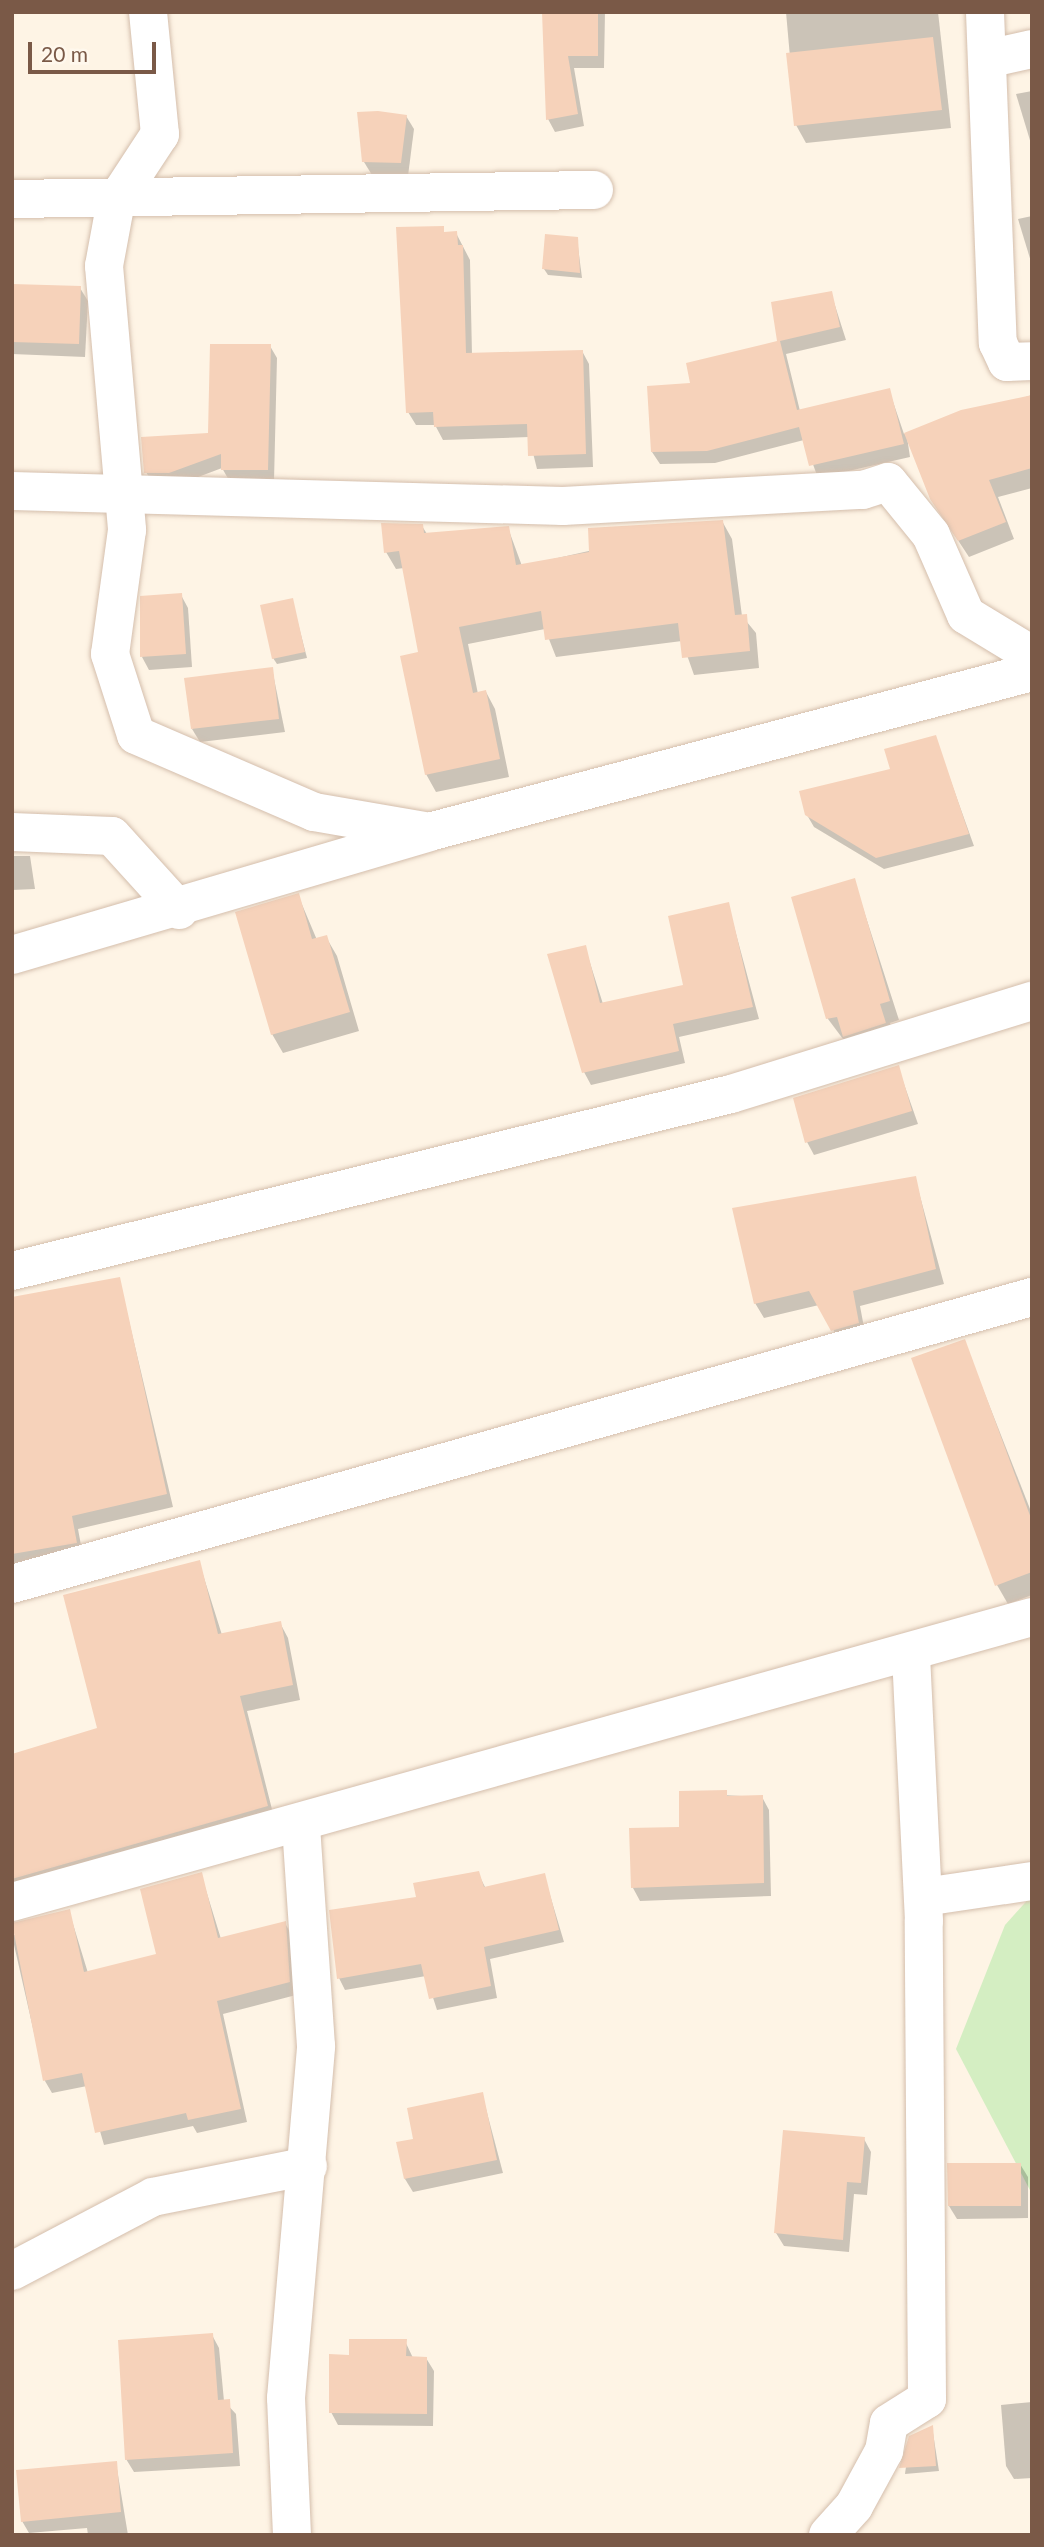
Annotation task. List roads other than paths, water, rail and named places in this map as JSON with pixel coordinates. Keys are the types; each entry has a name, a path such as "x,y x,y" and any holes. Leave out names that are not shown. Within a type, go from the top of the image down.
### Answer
{"street":[{"path":"148,12 160,134 116,201 104,266 120,491 127,530 110,654 136,735 314,812 429,832"},
{"path":"985,12 998,343 1007,362 1032,361"},
{"path":"987,60 1032,50"},
{"path":"12,199 116,201 594,190"},
{"path":"12,491 120,491 563,506 863,490 888,482 931,535 966,615 1032,655"},
{"path":"12,955 179,910 429,832 1032,672"},
{"path":"12,832 112,836 179,910"},
{"path":"12,1270 731,1094 1032,1001"},
{"path":"12,1584 1032,1297"},
{"path":"12,1902 301,1826 911,1653 1032,1616"},
{"path":"828,2535 878,2462 889,2423 927,2399 924,1897 911,1653"},
{"path":"292,2535 286,2398 308,2166 316,2046 301,1826"},
{"path":"924,1897 1032,1881"},
{"path":"12,2271 153,2197 308,2166"}]}
